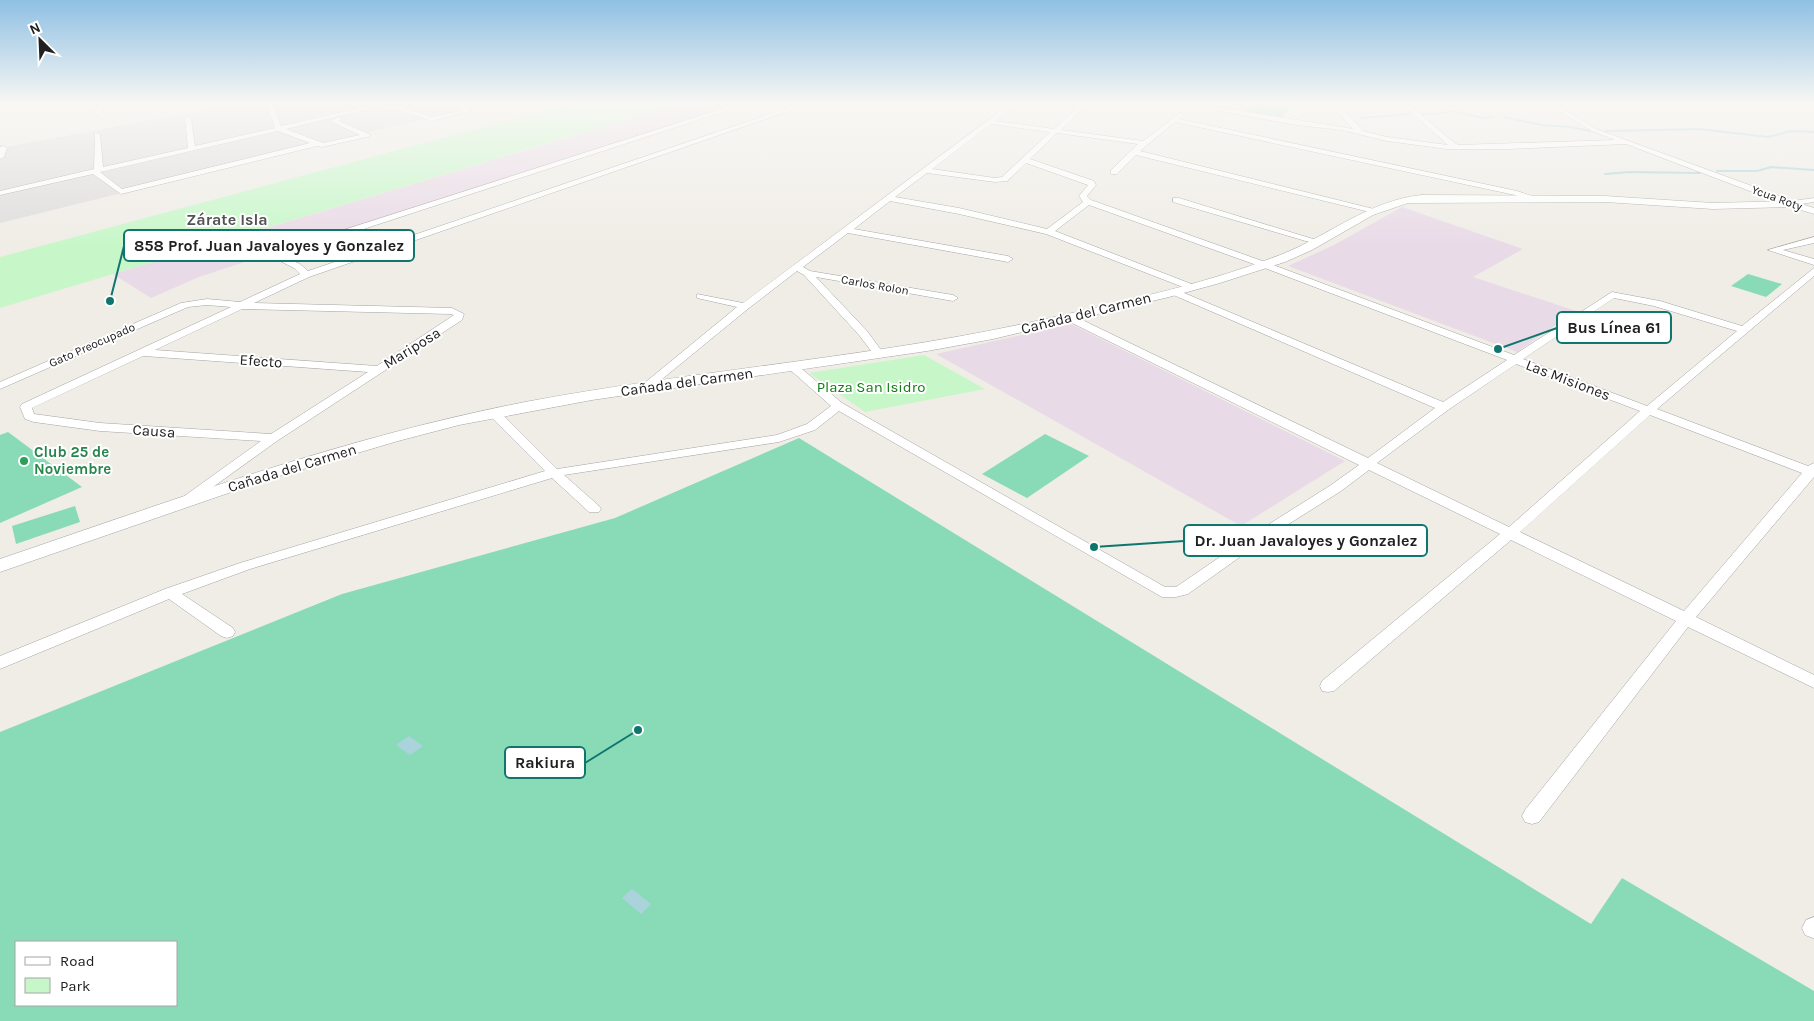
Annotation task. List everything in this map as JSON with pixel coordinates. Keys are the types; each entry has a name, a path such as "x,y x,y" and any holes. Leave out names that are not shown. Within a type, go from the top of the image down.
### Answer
{"street":[{"path":"96,172 98,167 98,151"},
{"path":"0,194 185,151"},
{"path":"96,172 97,175 123,192 288,151"},
{"path":"306,275 297,266 279,258 279,256 315,242 600,151"},
{"path":"144,353 306,275 669,151"},
{"path":"646,388 745,306 803,270 847,230 950,151"},
{"path":"925,170 995,180 1008,177 1035,151"},
{"path":"1317,151 1517,193 1532,199"},
{"name":"Ycua Roty","path":"1651,151 1814,211"},
{"path":"1114,172 1134,152 1374,210"},
{"path":"1025,160 1091,183 1092,185 1083,196 1088,202 1049,232"},
{"path":"889,198 959,211 1049,232 1191,287"},
{"name":"Cañada del Carmen","path":"0,566 183,502 404,435 494,413 1006,333 1174,292 1265,265 1319,242 1374,210 1399,200 1416,198 1605,200 1713,206 1792,204"},
{"path":"1176,200 1319,242"},
{"path":"1792,204 1814,200"},
{"name":"Las Misiones","path":"1088,202 1265,265 1813,471"},
{"path":"847,230 1008,259"},
{"path":"1328,686 1510,533 1649,410 1745,330 1814,269 1773,250 1814,240"},
{"path":"803,270 863,333 879,354"},
{"name":"Carlos Rolon","path":"803,270 953,298"},
{"path":"1174,292 1444,408"},
{"path":"792,366 838,406 1162,592 1169,592 1183,590 1260,536 1336,488 1444,408 1612,295 1656,303 1745,330"},
{"path":"700,296 745,306"},
{"path":"185,305 207,301 221,301 243,306"},
{"name":"Gato Preocupado","path":"0,386 185,305"},
{"name":"Mariposa","path":"183,502 274,438 458,318 459,314 443,311 243,306"},
{"path":"1070,318 1814,682"},
{"name":"Efecto","path":"144,353 379,369"},
{"name":"Causa","path":"144,353 26,407 29,416 100,427 274,438"},
{"path":"0,663 170,594 245,566 332,538 554,473 779,438 811,427 838,406"},
{"path":"494,413 554,473 594,509"},
{"path":"1532,816 1686,619 1813,471"},
{"path":"170,594 228,632"}],"shaded area":[{"path":"0,151 294,151 0,223"},
{"path":"525,151 591,151 199,277 151,298 113,274"},
{"path":"1402,207 1523,249 1473,277 1576,311 1517,352 1288,266 1334,245"},
{"path":"1071,324 1345,461 1241,526 936,354"}],"green space":[{"path":"396,151 523,151 0,308 0,257"},
{"path":"1748,274 1782,284 1766,297 1731,286"},
{"name":"Plaza San Isidro","path":"924,355 985,389 865,412 809,373"},
{"name":"Club 25 de Noviembre","path":"8,432 82,487 0,523 0,435"},
{"path":"1045,434 1089,456 1027,498 982,474"},
{"path":"799,438 1591,924 1622,878 1814,991 1814,1021 0,1021 0,732 342,594 615,518"},
{"path":"75,506 80,522 16,544 12,526"}],"water":[{"path":"409,736 423,746 410,755 396,745"},
{"path":"632,889 651,904 641,914 622,898"}],"waterway":[{"path":"1717,171 1757,171 1771,167 1814,170"},
{"path":"1605,174 1629,172 1700,173"}],"place":[{"name":"858 Prof. Juan Javaloyes y Gonzalez","path":"110,301"},
{"name":"Bus Línea 61","path":"1498,349"},
{"name":"Club 25 de Noviembre","path":"24,461"},
{"name":"Dr. Juan Javaloyes y Gonzalez","path":"1094,547"},
{"name":"Rakiura","path":"638,730"}],"district":[{"name":"Zárate Isla","path":"227,219"}]}
